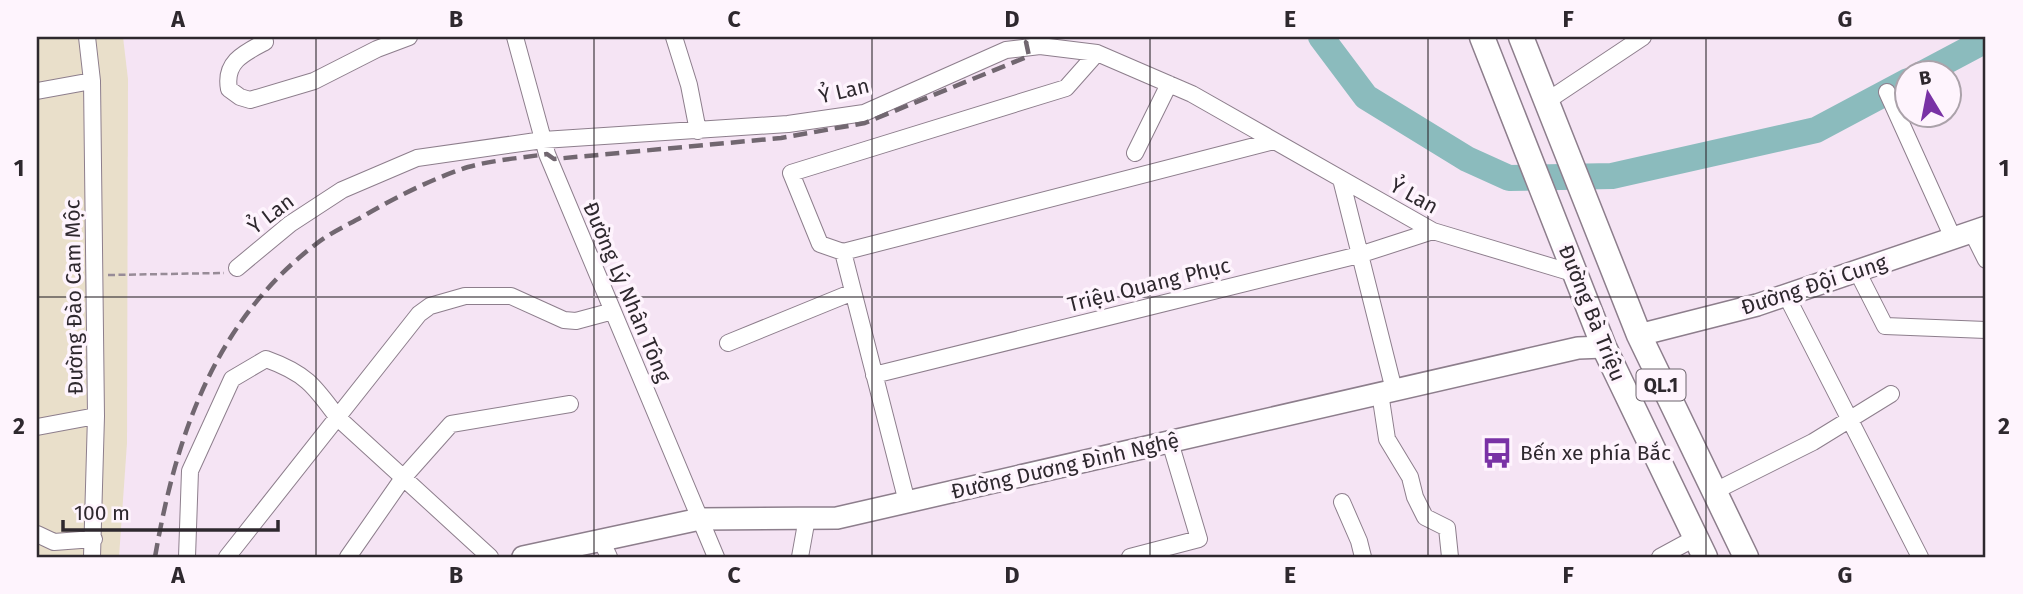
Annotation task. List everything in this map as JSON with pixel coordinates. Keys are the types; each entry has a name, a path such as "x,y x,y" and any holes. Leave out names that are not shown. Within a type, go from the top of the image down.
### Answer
{"highway":[{"name":"Đường Bà Triệu","path":"1482,37 1604,347 1700,548"},
{"name":"QL.1","path":"1521,37 1547,102"},
{"name":"Đường Bà Triệu","path":"1547,102 1639,335 1746,557"},
{"path":"1604,347 1639,335"}],"main road":[{"name":"Đường Đội Cung","path":"1639,335 1786,295 1970,232"},
{"name":"Đường Dương Đình Nghệ","path":"523,557 605,549 700,519 837,518 1578,348 1604,347"}],"street":[{"name":"Đường Đào Cam Mộc","path":"87,37 92,81 96,416 92,557"},
{"path":"265,42 237,57 230,67 227,76 229,89 240,97 250,100 314,81 409,37"},
{"name":"Đường Lý Nhân Tông","path":"515,37 543,141 716,557"},
{"path":"674,37 689,85 698,131"},
{"path":"1547,102 1643,37"},
{"name":"Ỷ Lan","path":"237,268 289,224 342,190 405,163 479,147 788,124 864,113 1006,50 1027,46 1097,53 1169,85 1433,231 1576,274"},
{"path":"1097,53 1066,88 791,173 820,244 843,252 1274,141"},
{"path":"37,91 92,81"},
{"path":"1135,153 1169,85"},
{"path":"1887,92 1986,260"},
{"path":"1341,179 1387,391 1387,439 1410,477 1415,497 1431,523 1447,528 1448,557"},
{"name":"Triệu Quang Phục","path":"874,375 1359,255 1433,231"},
{"path":"843,252 907,502"},
{"path":"1857,271 1885,326 1986,330"},
{"path":"728,343 853,292"},
{"path":"227,557 419,314 430,306 455,297 503,295 564,320 576,321 613,311"},
{"path":"1786,295 1920,557"},
{"path":"187,557 190,471 232,379 266,359 296,369 319,392 338,418 490,557"},
{"path":"1713,492 1813,442 1891,394"},
{"path":"348,557 403,478 451,424 570,404"},
{"path":"37,427 96,416"},
{"path":"1130,557 1199,539 1170,442"},
{"path":"1342,502 1363,557"},
{"path":"800,557 807,518"},
{"path":"37,534 54,542 94,539"},
{"path":"1660,557 1700,548"}],"path":[{"path":"94,275 221,274 237,268"}],"shaded area":[{"path":"37,37 123,37 128,79 127,443 119,557 37,557"}],"waterway":[{"path":"1321,37 1366,97 1467,159 1509,178 1612,176 1816,130 1894,88"},
{"path":"1948,60 1986,40"}],"railway":[{"path":"155,557 164,512 188,425 205,384 226,345 251,309 281,275 334,232 429,182 468,167 487,163 547,154 554,159 781,138 865,123 1029,56 1026,42 1031,37"}],"place":[{"name":"Bến xe phía Bắc","path":"1497,453"}]}
